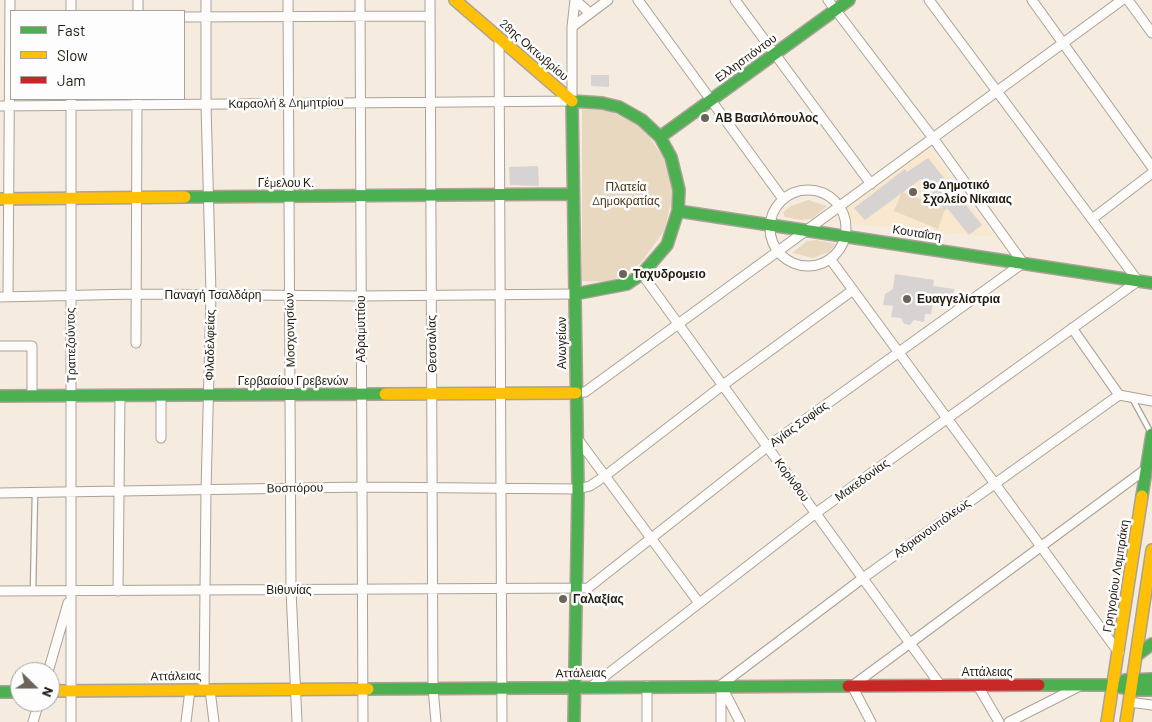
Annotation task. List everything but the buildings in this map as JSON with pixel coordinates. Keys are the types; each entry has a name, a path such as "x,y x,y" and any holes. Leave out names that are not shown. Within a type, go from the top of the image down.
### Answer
{"main road":[{"name":"28ης Οκτωβρίου","path":"455,0 572,101"},
{"name":"Ελλησπόντου","path":"660,138 848,0"},
{"path":"572,101 602,102 624,109 642,120 660,138 671,156 677,175 678,211 667,244 642,274 627,284 575,294"},
{"name":"Ανωγείων","path":"572,101 575,294 581,392 577,437 578,588 574,722"},
{"name":"Γέμελου Κ.","path":"5,199 572,194"},
{"name":"Κουταΐση","path":"678,211 1152,283"},
{"name":"Γερβασίου Γρεβενών","path":"0,396 581,392"},
{"name":"Γρηγορίου Λαμπράκη","path":"1107,722 1152,434"},
{"path":"1126,722 1152,550"},
{"path":"1137,655 1152,644"},
{"name":"Αττάλειας","path":"1132,685 1152,679"},
{"name":"Αττάλειας","path":"60,691 721,685 1081,686 1113,685 1118,681 1152,690"}],"street":[{"path":"4,297 5,199 10,106 7,17 10,0"},
{"name":"Φιλαδελφείας","path":"206,0 206,104 211,294 206,491 207,690 214,722"},
{"name":"Μοσχονησίων","path":"288,0 291,590 298,722"},
{"name":"Αδραμυττίου","path":"360,0 363,722"},
{"name":"Θεσσαλίας","path":"430,0 429,102 433,394 432,590 433,688 436,722"},
{"path":"575,0 590,13"},
{"name":"Ανωγείων","path":"572,101 572,27 575,0"},
{"path":"572,27 608,0"},
{"path":"638,0 783,199"},
{"path":"735,0 871,184"},
{"path":"828,0 933,138 1023,263"},
{"path":"929,0 1138,281"},
{"path":"1032,0 1152,166"},
{"path":"581,392 679,325 809,231 996,90 1122,0"},
{"path":"1128,0 1152,33"},
{"path":"185,17 429,16"},
{"path":"499,38 502,722"},
{"name":"Καραολή & Δημητρίου","path":"0,106 71,102 206,104 572,101"},
{"name":"Τραπεζούντος","path":"71,102 71,722"},
{"path":"136,342 137,102"},
{"path":"1092,219 1152,173"},
{"path":"801,190 815,190 832,197 841,206 846,219 847,236 840,250 831,260 815,266 799,266 786,260 778,253 771,238 770,225 774,211 783,199 801,190"},
{"path":"831,260 1119,653"},
{"name":"Αγίας Σοφίας","path":"578,588 588,588 649,537 767,446 1023,263"},
{"name":"Κορίνθου","path":"642,274 941,686"},
{"name":"Μακεδονίας","path":"592,686 816,513 1138,281"},
{"name":"Βοσπόρου","path":"0,493 362,487 578,489 590,486 605,476 723,385 853,290"},
{"name":"Παναγή Τσαλδάρη","path":"4,297 136,294 431,296 575,294"},
{"path":"1072,328 1119,395 1152,401"},
{"path":"0,346 32,346 32,396"},
{"path":"160,395 161,438"},
{"name":"Αδριανουπόλεως","path":"721,685 863,578 1119,395"},
{"path":"118,591 120,396"},
{"path":"577,437 699,603"},
{"path":"871,722 852,686 1146,469"},
{"name":"Βιθυνίας","path":"0,591 578,588"},
{"name":"Τραπεζούντος","path":"51,662 72,591"},
{"path":"721,685 721,722"},
{"path":"721,685 740,722"},
{"path":"647,686 647,722"},
{"path":"978,686 999,722"},
{"path":"1009,722 1081,686"},
{"path":"186,722 190,690"},
{"path":"1129,702 1152,705"}],"lane":[{"path":"1131,397 1152,434"},
{"path":"33,591 35,492"}],"shaded area":[{"name":"9o Δημοτικό Σχολείο Νίκαιας","path":"927,145 994,237 852,224 847,205"}],"green space":[{"name":"Πλατεία Δημοκρατίας","path":"582,109 610,111 643,128 664,158 673,196 664,231 641,263 610,282 582,281"},
{"path":"902,192 945,209 938,229 894,211"},
{"path":"808,200 827,206 812,219 801,220 785,217 783,212 791,206"},
{"path":"817,240 836,244 829,252 813,258 792,253 807,241"}],"traffic: fast":[{"path":"660,137 849,0"},
{"path":"572,101 578,489 574,722"},
{"path":"572,101 602,103 619,107 642,120 660,137 671,157 679,190 678,211 667,245 642,274 627,284 575,294"},
{"path":"185,197 572,194"},
{"path":"678,211 1152,283"},
{"path":"0,396 385,394"},
{"path":"1142,496 1152,434"},
{"path":"1137,655 1152,644"},
{"path":"1125,680 1152,679"},
{"path":"1039,685 1113,685 1131,690 1152,690"},
{"path":"368,689 848,686"},
{"path":"0,692 10,692"}],"traffic: slow":[{"path":"455,0 572,101"},
{"path":"0,199 185,197"},
{"path":"385,394 576,393"},
{"path":"1107,722 1142,496"},
{"path":"1126,722 1152,550"},
{"path":"60,691 368,689"}],"traffic: jam":[{"path":"848,686 1039,685"}],"place":[{"name":"ΑΒ Βασιλόπουλος","path":"705,118"},
{"name":"9o Δημοτικό Σχολείο Νίκαιας","path":"913,192"},
{"name":"Ταχυδρομειο","path":"623,274"},
{"name":"Ευαγγελίστρια","path":"907,299"},
{"name":"Γαλαξίας","path":"563,599"}]}
